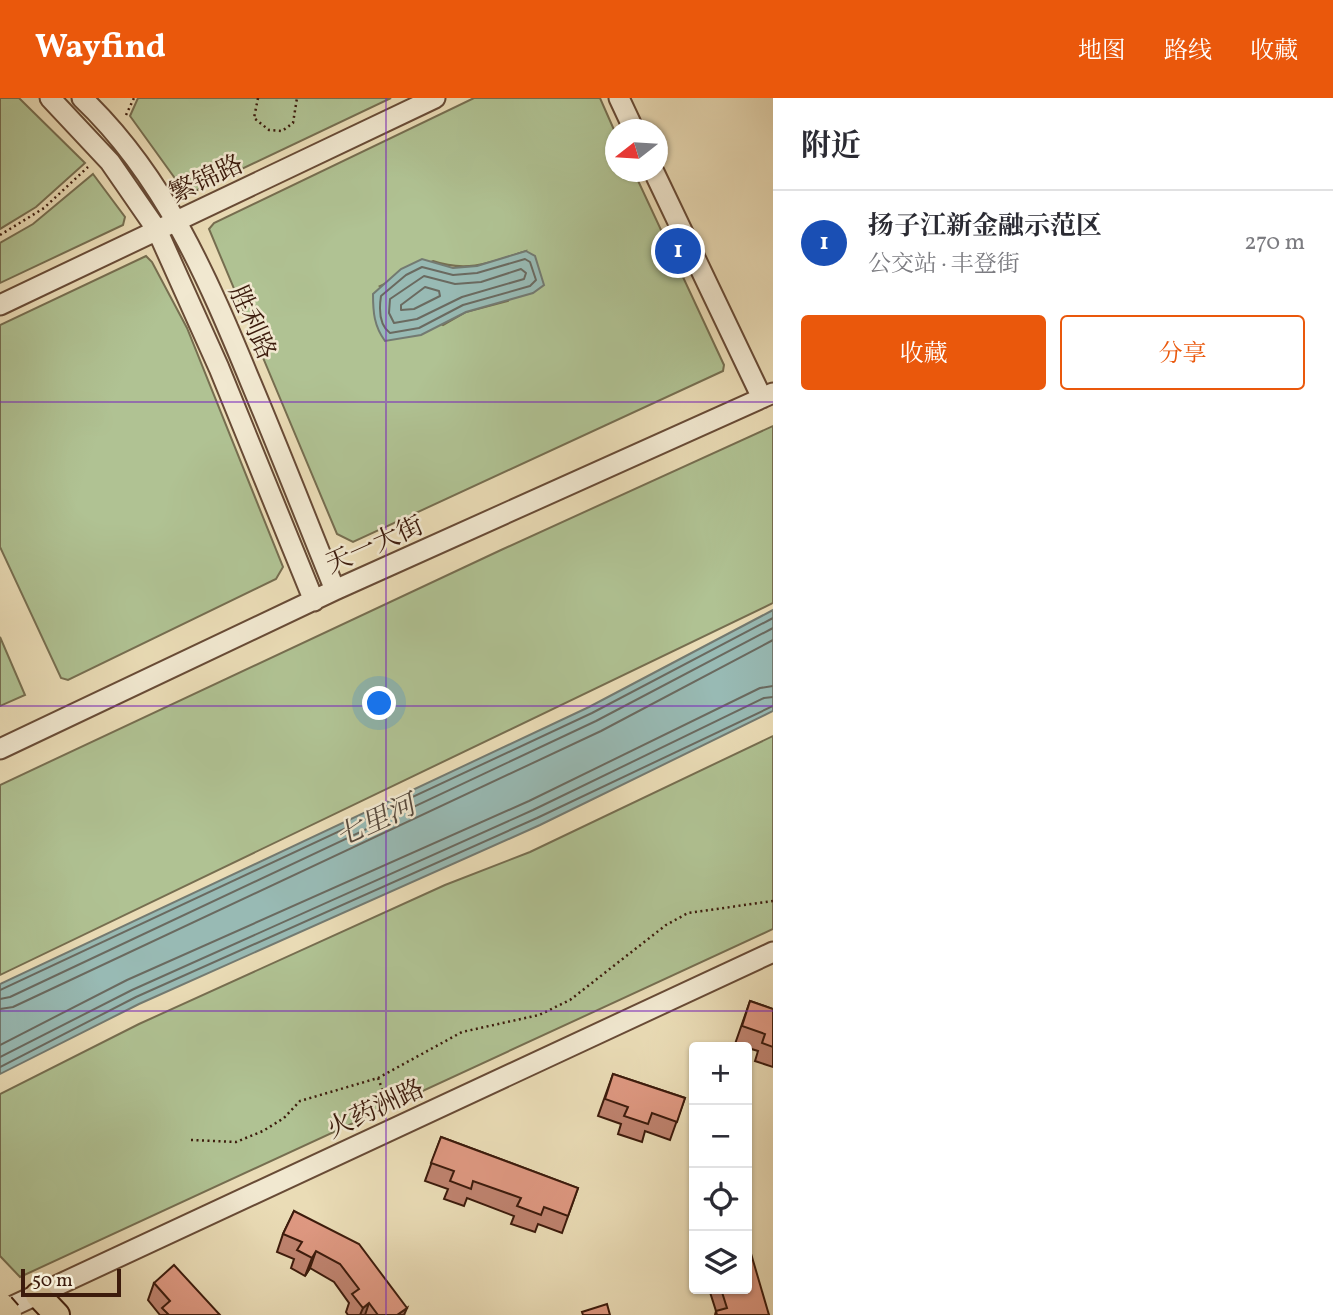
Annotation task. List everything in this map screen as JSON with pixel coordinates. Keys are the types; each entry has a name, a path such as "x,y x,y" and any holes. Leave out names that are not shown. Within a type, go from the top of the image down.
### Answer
{"highway":[{"path":"0,1310 7,1315"}],"main road":[{"path":"38,1295 57,1315"}],"street":[{"path":"50,98 110,162 157,230 219,368 314,601"},
{"name":"胜利路","path":"82,98 147,171 178,220 232,337 335,590"},
{"name":"繁锦路","path":"0,305 435,98"},
{"path":"619,98 629,119"},
{"path":"659,182 767,396"},
{"name":"天一大街","path":"0,749 335,590 767,396"},
{"name":"火药洲路","path":"0,1310 38,1295 773,952"}],"path":[{"path":"126,115 134,98"},
{"path":"258,98 254,118 269,130 282,131 293,122 298,98"},
{"path":"0,235 44,208 88,167"},
{"path":"191,1140 236,1142 263,1131 284,1118 300,1101 378,1078 462,1032 511,1023 570,1000 666,925 688,913 773,901"},
{"path":"378,1078 386,1099"}],"green space":[{"path":"0,98 19,98 85,163 36,207 0,229"},
{"path":"138,98 391,98 187,195 130,116"},
{"path":"474,98 600,98 609,119 605,119 605,182 639,182 724,365 723,371 353,542 337,534 209,229 214,223","holes":["526,251 508,301 466,312 443,325 380,286 433,261 458,266 480,265"]},
{"path":"93,174 125,217 123,225 0,283 0,243 33,224"},
{"path":"146,256 152,262 187,328 283,567 276,579 68,680 61,678 0,547 0,325"},
{"path":"773,426 773,603 0,975 0,785 501,550"},
{"path":"0,637 25,695 0,706"},
{"path":"773,736 773,929 20,1277 0,1256 0,1094 139,1024 445,885 530,852"}],"water":[{"path":"526,251 535,256 544,285 533,293 466,312 421,335 385,341 378,330 373,294 401,269 422,259 453,268 477,266"},
{"name":"七里河","path":"773,610 773,711 540,825 139,1004 0,1074 0,984 589,707"}],"building":[{"path":"750,1001 773,1009 773,1047 762,1043 765,1034 742,1026"},
{"path":"613,1074 685,1098 677,1122 652,1113 648,1124 624,1116 628,1107 605,1099"},
{"path":"441,1137 578,1188 568,1216 544,1207 541,1215 517,1206 521,1198 473,1181 471,1189 450,1181 454,1171 431,1163"},
{"path":"294,1211 359,1244 407,1308 397,1315 378,1315 369,1303 363,1308 352,1294 359,1289 340,1264 316,1251 312,1258 297,1250 302,1242 283,1234"},
{"path":"752,1257 769,1315 717,1315 716,1311 727,1308 723,1294 752,1294"},
{"path":"174,1265 220,1315 169,1315 162,1308 170,1301 154,1283"},
{"path":"607,1304 610,1315 583,1315 582,1312"}],"place":[{"name":"扬子江新金融示范区","path":"678,251"}]}
